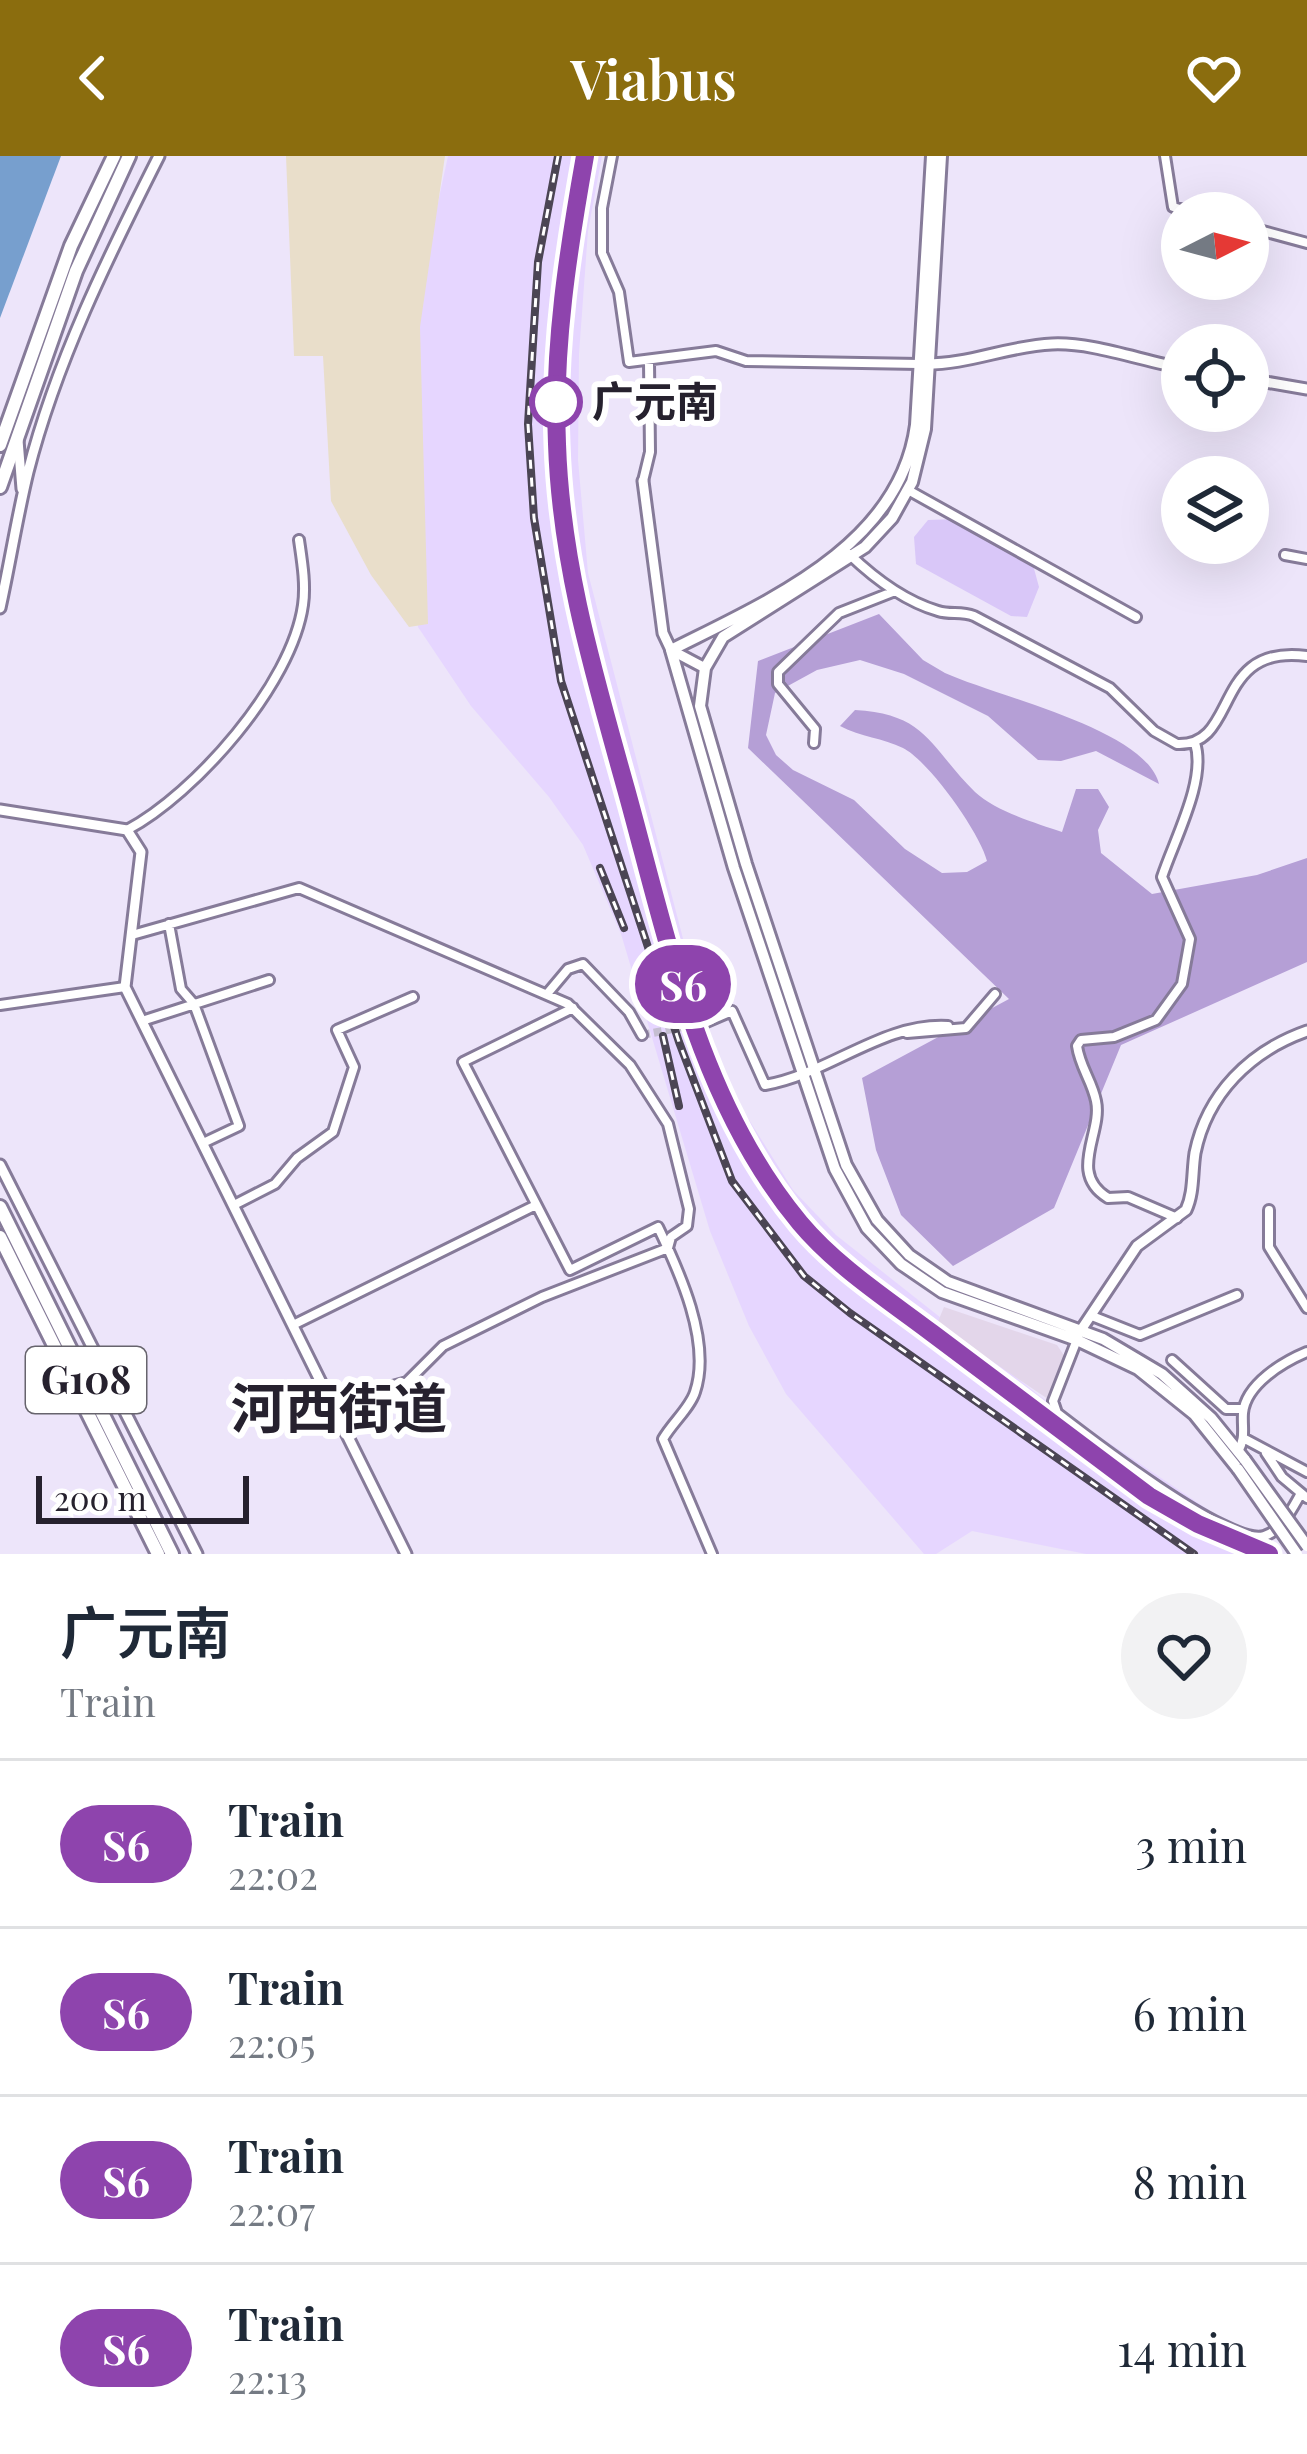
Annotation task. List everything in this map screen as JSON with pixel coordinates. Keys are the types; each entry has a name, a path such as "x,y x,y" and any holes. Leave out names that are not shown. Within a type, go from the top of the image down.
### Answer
{"highway":[{"path":"0,445 71,246 113,156"},
{"path":"0,487 76,271 129,156"},
{"name":"G108","path":"0,1207 172,1554"},
{"name":"G108","path":"0,1237 158,1554"}],"main road":[{"path":"932,156 923,443 908,490 883,529 723,637 705,668 700,706 842,1185 889,1252 953,1298 1079,1335 1138,1369 1240,1460 1307,1546"},
{"path":"809,1072 734,868 671,650 848,553 876,520 903,476 914,438 924,364 941,156"},
{"path":"1240,1460 1297,1554"}],"street":[{"path":"0,608 23,501 52,400 98,280 159,156"},
{"path":"612,156 602,208 605,269 619,292 628,362 716,350 746,361 959,365 1011,349 1058,343 1161,364"},
{"path":"1165,156 1171,192"},
{"path":"1269,233 1307,243"},
{"path":"649,362 650,452 644,481 652,573 671,650 705,668"},
{"path":"1269,383 1307,389"},
{"path":"17,433 23,501"},
{"path":"908,490 1136,616"},
{"path":"0,810 127,830 183,793 262,697 289,654 303,606 299,539"},
{"path":"848,553 895,591 942,614 960,610 974,616 1110,688 1173,743 1195,743 1207,734 1254,662 1276,653 1307,656"},
{"path":"1285,555 1307,559"},
{"path":"814,743 815,729 778,684 778,672 839,613 895,591"},
{"path":"1178,1218 1128,1197 1108,1198 1094,1186 1087,1148 1097,1103 1077,1046 1081,1040 1114,1037 1156,1020 1182,984 1191,952 1189,932 1162,877 1197,764 1195,743"},
{"path":"127,830 141,852 125,987 406,1554"},
{"path":"132,935 299,888 573,1008 629,1065 668,1124 689,1209 687,1226 671,1237 668,1248"},
{"path":"169,924 181,988 194,1004 239,1126 202,1143"},
{"path":"547,994 568,969 583,964 628,1012 642,1035"},
{"path":"142,1021 269,980"},
{"path":"0,1005 125,987"},
{"path":"888,1038 966,1028 995,994"},
{"path":"233,1205 275,1184 296,1158 333,1132 354,1067 337,1030 413,997"},
{"path":"573,1008 463,1062 570,1270 658,1227 688,1289 699,1373 694,1397 663,1438 712,1554"},
{"path":"704,1023 732,1011 765,1085 809,1072 914,1026 948,1027"},
{"path":"1265,1452 1304,1496 1277,1527 1254,1537 1221,1524 1129,1468 1057,1413 1053,1401 1079,1335 1137,1246 1178,1218 1190,1200 1201,1132 1229,1078 1269,1048 1307,1031"},
{"path":"0,1166 197,1554"},
{"path":"293,1325 536,1204"},
{"path":"1269,1210 1269,1247 1307,1308"},
{"path":"331,1403 413,1379 443,1346 542,1297 668,1248"},
{"path":"1092,1316 1140,1335 1237,1295"},
{"path":"1240,1460 1245,1438 1243,1409 1268,1375 1307,1352"},
{"path":"1172,1360 1226,1409 1243,1409"},
{"path":"1245,1438 1307,1472"}],"shaded area":[{"path":"286,156 445,156 420,327 428,624 409,627 371,575 331,501 323,356 294,356"},
{"path":"448,156 602,156 588,231 579,354 578,460 588,573 707,1031 736,1099 793,1190 836,1235 1041,1397 1256,1542 1263,1554 1086,1554 972,1531 936,1554 924,1554 786,1394 749,1326 710,1231 621,934 583,845 549,797 471,706 418,627 415,377 422,277"},
{"path":"955,519 1033,565 1039,587 1027,617 1011,616 916,564 914,537 928,520"},
{"path":"879,614 923,660 945,673 1099,731 1148,764 1159,784 1096,751 1061,761 1038,760 988,716 904,674 860,660 817,670 775,693 766,735 776,755 793,770 854,800 905,849 942,873 967,872 987,861 975,833 914,755 840,726 855,710 898,718 913,726 983,799 1062,832 1076,789 1098,789 1109,807 1098,830 1101,853 1152,894 1257,875 1307,858 1307,962 1121,1045 1054,1208 953,1266 901,1215 876,1150 862,1078 1009,999 748,748 758,661"},
{"path":"944,1307 1057,1345 1065,1357 1048,1399 937,1324"}],"water":[{"path":"0,156 61,156 0,318"}],"tunnel":[{"path":"642,1035 704,1023"}],"railway":[{"path":"558,156 538,262 528,424 534,518 561,681 679,1042 732,1181 804,1276 1194,1554"},
{"path":"585,156 557,371 557,444 565,533 591,661 672,959 711,1071 736,1125 800,1223 848,1270 1149,1496 1198,1524 1269,1554"},
{"path":"600,868 624,928"},
{"path":"663,1036 679,1106"}],"train":[{"name":"S6","path":"585,156 556,378 559,480 570,574 590,669 651,883 706,1057 747,1147 801,1224 868,1286 1149,1496 1198,1524 1269,1554"}],"place":[{"name":"广元南","path":"556,402"}],"district":[{"name":"河西街道","path":"339,1409"}]}
